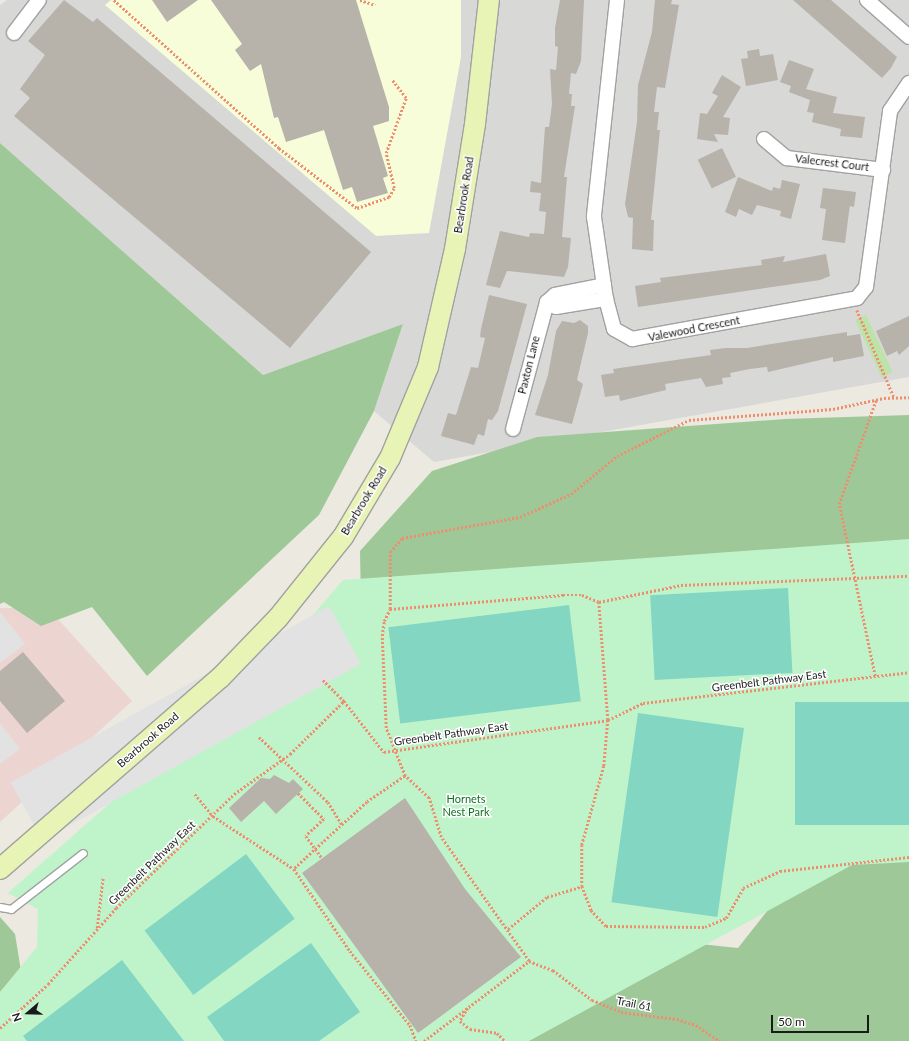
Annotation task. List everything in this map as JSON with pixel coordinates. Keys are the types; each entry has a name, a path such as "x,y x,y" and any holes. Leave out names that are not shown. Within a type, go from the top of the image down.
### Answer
{"street":[{"path":"14,33 39,0"},
{"name":"Bearbrook Road","path":"0,869 220,678 273,623 343,537 390,458 428,368 455,250 475,124 489,0"},
{"name":"Valewood Crescent","path":"617,0 594,218 605,292 614,329 632,339 852,299"},
{"path":"867,0 909,37"},
{"path":"852,299 866,286 890,111 909,83"},
{"name":"Valecrest Court","path":"764,139 787,158 883,170"},
{"name":"Paxton Lane","path":"513,429 547,302 556,307 605,292"}],"lane":[{"path":"0,907 11,909 83,853"}],"path":[{"path":"114,0 278,148 357,208 389,197 394,188 386,153 406,98 392,80"},
{"path":"360,0 375,5"},
{"path":"852,299 894,398"},
{"path":"424,1041 469,1005 529,961 441,837 429,798 406,776 386,728 382,636 384,622 390,609 390,552 402,538 520,517 571,494 617,456 689,420 833,409 877,399 909,397"},
{"path":"875,676 852,580 839,504 877,399"},
{"path":"390,609 563,595 582,595 599,602 681,585 852,580 909,576"},
{"path":"599,602 608,720 604,766 582,845 582,886 591,910 606,926 705,927 726,918 743,888 780,871 909,857"},
{"name":"Greenbelt Pathway East","path":"0,1028 48,984 97,928 234,794 281,760 344,701 384,752 396,749 608,720 643,703 909,672"},
{"path":"323,680 344,701"},
{"path":"259,737 281,760 328,802 342,824"},
{"path":"294,869 367,802 406,776"},
{"path":"298,793 324,819 306,836 322,858"},
{"path":"195,794 213,816 294,869 350,951 410,1025 416,1041"},
{"path":"97,928 103,877"},
{"path":"508,930 547,897 582,886"},
{"name":"Trail 61","path":"529,961 553,970 592,1000 621,1012 677,1019 696,1025 720,1041"},
{"path":"469,1005 460,1021 470,1029 498,1034 505,1041"}],"shaded area":[{"path":"7,0 909,0 909,377 434,462 374,411 403,324 263,375 0,143 0,5"},
{"path":"111,0 461,0 461,57 429,233 376,236 105,5"},
{"path":"788,588 792,673 655,680 650,595"},
{"path":"569,605 581,701 400,723 388,627"},
{"path":"329,606 361,664 43,840 11,782"},
{"path":"0,608 48,608 132,701 0,822"},
{"path":"0,612 25,644 0,663"},
{"path":"795,702 909,702 909,825 795,825"},
{"path":"638,713 744,728 717,917 611,902"},
{"path":"0,723 20,749 0,764"},
{"path":"246,854 295,919 193,995 145,930"},
{"path":"311,943 360,1012 319,1041 224,1041 207,1017"},
{"path":"122,960 184,1041 27,1041 23,1036"}],"green space":[{"path":"0,143 263,375 403,324 374,411 319,515 147,676 92,607 41,626 4,602 0,604"},
{"path":"866,315 893,372 882,377 855,320"},
{"path":"909,415 909,564 361,604 360,551 432,471 537,437 785,419"},
{"name":"Hornets Nest Park","path":"909,539 909,862 852,865 529,1041 0,1041 0,992 37,947 38,909 8,893 288,644 343,580"},
{"path":"909,856 909,1041 445,1041 595,933 738,948 798,872"},
{"path":"0,917 15,934 21,971 0,992"}],"building":[{"path":"64,0 93,22 97,18 371,252 290,348 14,116 30,98 20,89 45,55 28,41"},
{"path":"152,0 198,0 167,22"},
{"path":"211,0 356,0 389,107 389,121 373,126 388,176 383,178 388,193 357,202 352,187 343,190 324,130 286,142 278,117 274,118 261,64 250,71 235,50 242,44"},
{"path":"560,0 584,0 581,61 576,74 571,73 569,94 572,94 571,106 575,106 564,177 567,177 562,237 571,238 568,267 564,277 507,271 500,288 486,285 500,231 529,237 530,233 544,234 546,212 539,211 541,193 530,192 531,181 541,183 545,127 549,127 552,104 550,69 556,70 558,47 555,46 555,28"},
{"path":"655,0 672,0 671,4 679,5 665,88 657,87 654,112 659,112 657,130 660,130 651,220 654,220 653,251 632,249 633,218 628,217 625,204 637,122 638,85 652,32"},
{"path":"793,0 831,0 897,57 891,68 882,78"},
{"path":"759,49 760,56 773,54 778,80 746,86 741,59 748,58 747,51"},
{"path":"789,60 814,69 806,89 837,97 833,113 865,117 862,138 840,136 841,129 812,122 814,113 807,112 810,100 789,92 791,86 780,82"},
{"path":"722,75 741,87 723,117 730,118 728,135 714,134 718,142 697,139 700,113 707,114 718,96 712,93"},
{"path":"722,148 736,177 712,189 698,160"},
{"path":"738,177 772,191 773,187 780,189 782,180 800,184 791,219 780,216 781,211 757,205 752,215 739,209 736,217 725,212"},
{"path":"823,188 856,192 854,207 850,206 845,243 822,240 826,209 820,208"},
{"path":"826,254 830,276 820,280 638,307 635,286 661,282 660,278 762,265 761,260 785,256 783,262"},
{"path":"489,295 527,304 498,411 492,420 488,419 484,436 478,434 474,445 441,436 448,413 456,415 471,367 478,368 485,338 480,337 481,329"},
{"path":"909,316 909,346 899,355 897,351 887,356 876,331"},
{"path":"580,320 588,326 588,333 577,380 583,384 572,424 535,415 548,375 556,331 562,321 574,323"},
{"path":"847,332 847,336 860,334 864,356 833,362 833,357 768,372 767,367 750,369 730,373 731,377 722,378 723,384 706,387 701,378 665,384 666,390 620,401 619,395 605,397 601,375 614,373 613,369 711,355 710,350 747,348"},
{"path":"23,652 65,701 27,733 0,701 0,671"},
{"path":"274,775 289,783 293,779 303,789 276,814 264,801 241,822 229,808 261,778 270,779"},
{"path":"405,798 465,889 521,957 418,1033 302,873"}]}
